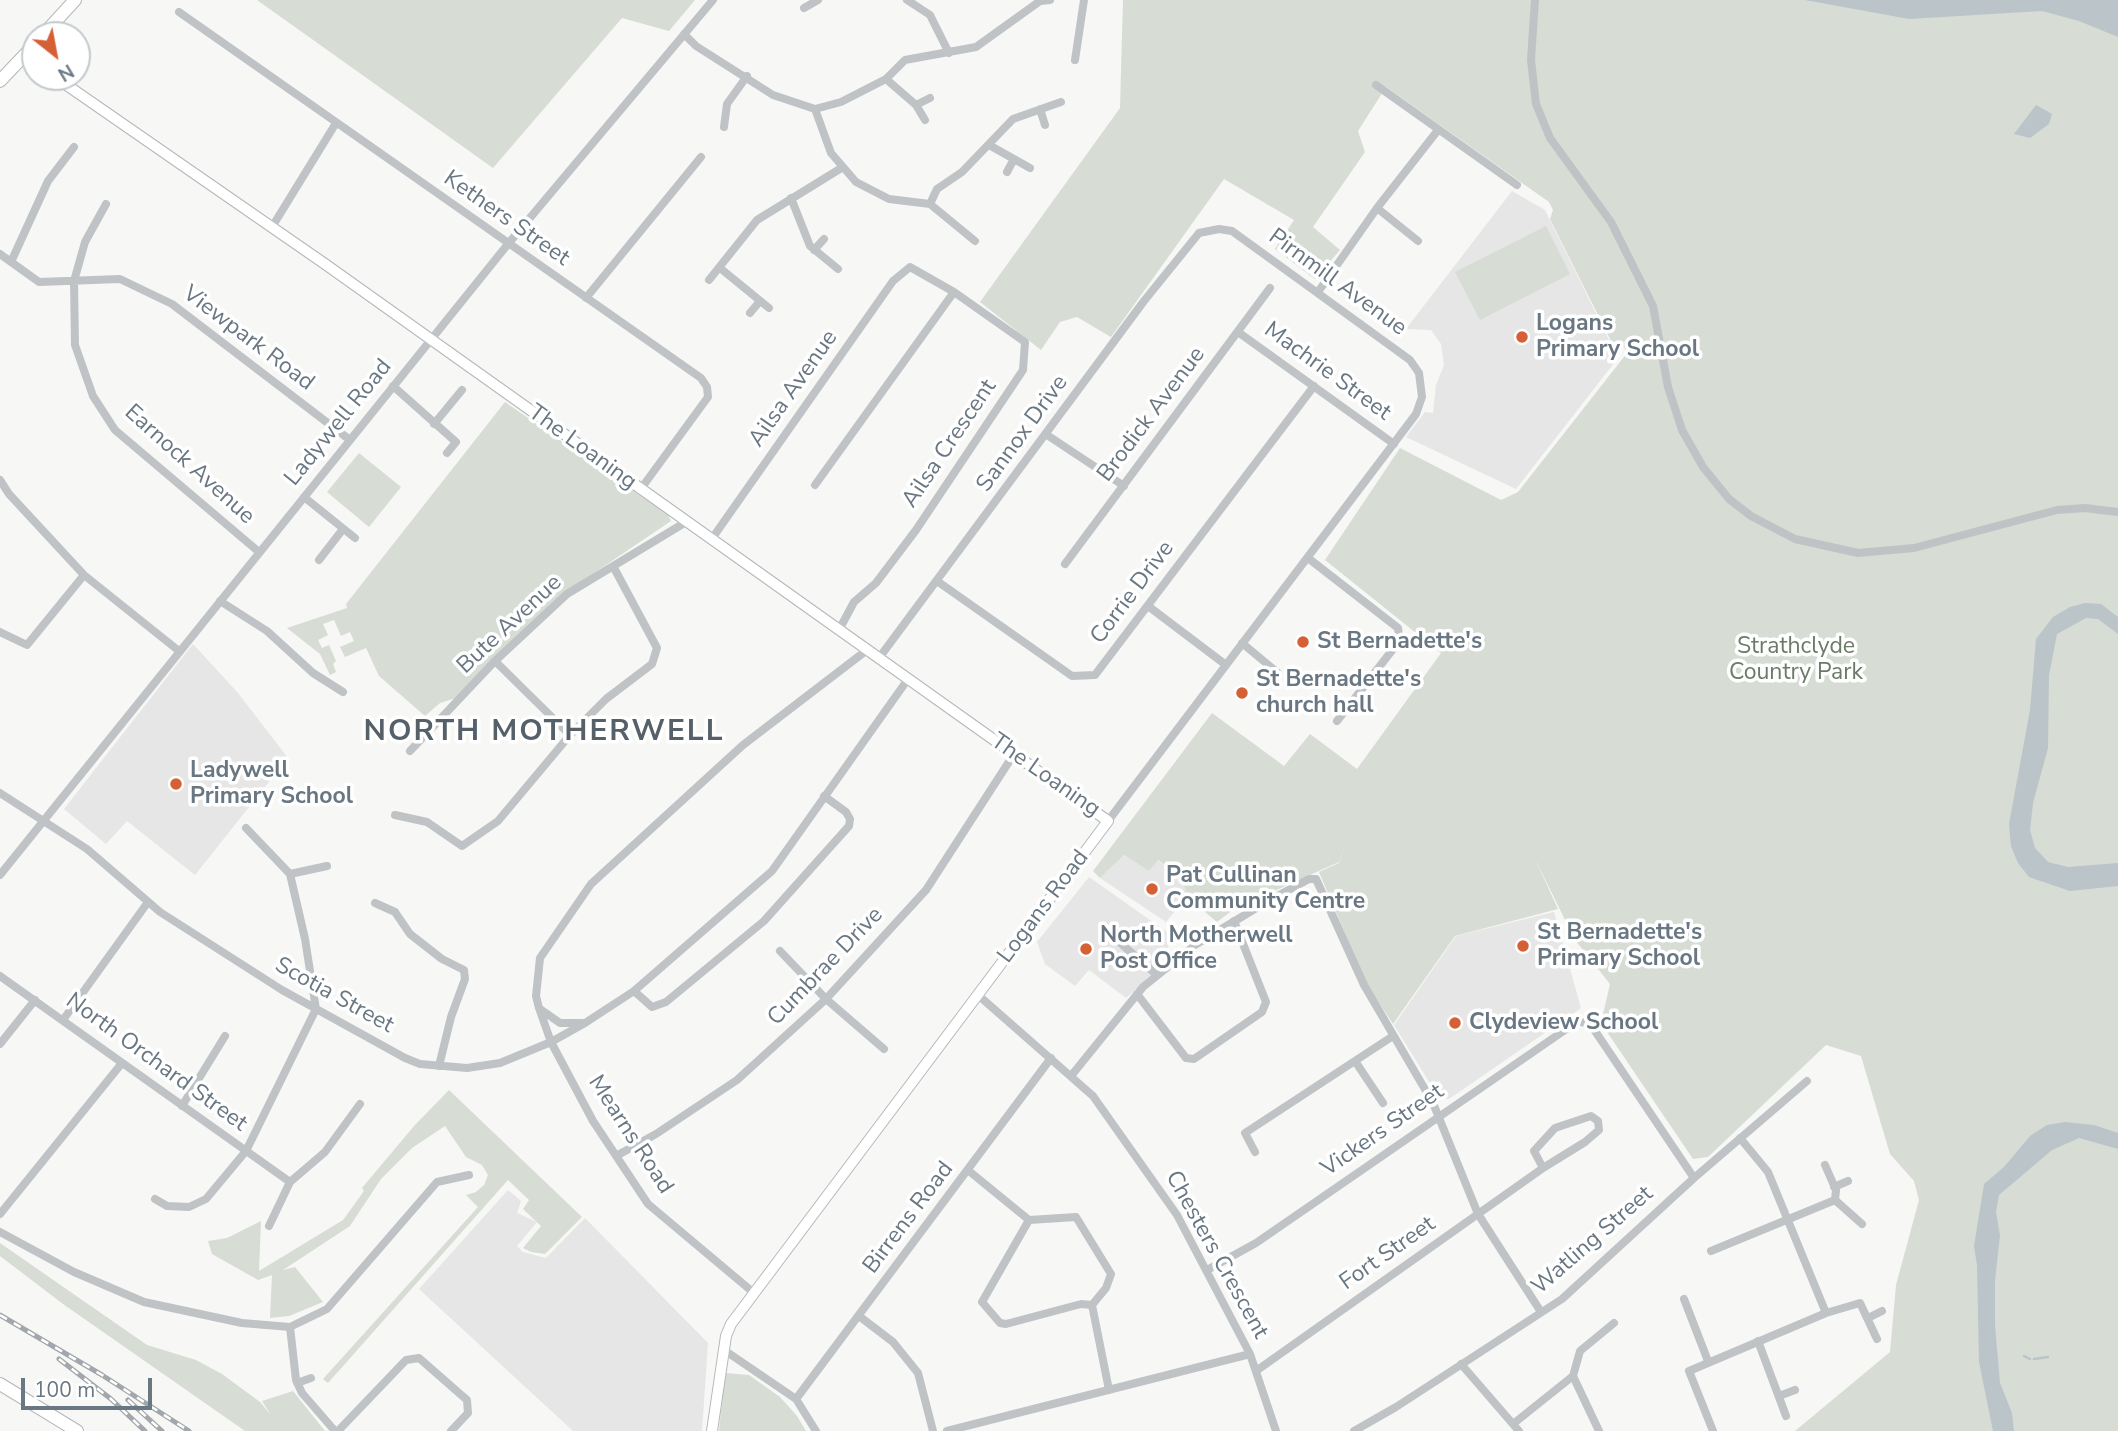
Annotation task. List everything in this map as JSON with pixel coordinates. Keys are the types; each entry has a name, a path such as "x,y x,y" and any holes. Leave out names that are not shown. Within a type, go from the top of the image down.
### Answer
{"main road":[{"path":"56,21 75,0"},
{"path":"0,81 21,63"},
{"path":"0,1384 77,1431"}],"street":[{"name":"Ladywell Road","path":"0,875 508,244 713,0"},
{"path":"804,8 818,0"},
{"path":"907,0 930,15 949,54"},
{"path":"684,34 696,46 773,95 815,109 841,102 886,79 905,61 976,47 1040,1 1050,0"},
{"path":"1075,60 1084,0"},
{"path":"1535,0 1531,60 1536,104 1550,138 1611,222 1653,306 1668,387 1682,430 1703,467 1729,499 1751,516 1795,538 1857,554 1914,548 2057,510 2085,508 2118,512"},
{"name":"Kethers Street","path":"179,12 701,378 708,387 708,397 640,490"},
{"path":"724,127 727,104 747,76"},
{"path":"886,79 916,105 925,120"},
{"path":"1376,85 1438,130 1515,180"},
{"name":"The Loaning","path":"75,91 272,227 1108,821"},
{"path":"916,105 930,98"},
{"path":"930,204 937,189 962,172 1013,119 1061,102"},
{"path":"815,109 831,153 856,181 889,199 930,204 975,241"},
{"path":"1040,109 1045,125"},
{"path":"272,227 336,123"},
{"path":"1318,292 1377,208 1438,130"},
{"path":"989,145 1030,168"},
{"path":"11,262 48,181 74,147"},
{"path":"586,298 701,157"},
{"path":"1006,172 1014,159"},
{"path":"709,280 757,220 843,167"},
{"path":"791,198 810,246 838,269"},
{"name":"Earnock Avenue","path":"106,204 85,242 74,281 75,345 93,396 115,430 260,552"},
{"path":"1377,208 1418,241"},
{"name":"Pirnmill Avenue","path":"1199,233 1219,229 1231,231 1410,360 1422,383 1421,402"},
{"name":"Sannox Drive","path":"879,658 1047,435 1144,300 1199,233"},
{"path":"814,250 824,239"},
{"name":"Viewpark Road","path":"0,254 39,282 120,279 172,304 350,440"},
{"name":"Ailsa Avenue","path":"711,540 893,281 910,267 915,268"},
{"path":"720,268 769,308"},
{"name":"Ailsa Crescent","path":"839,630 854,602 876,583 916,530 1023,370 1025,342 915,268"},
{"name":"Brodick Avenue","path":"1065,564 1270,288"},
{"path":"815,485 954,292"},
{"path":"750,313 760,301"},
{"name":"Machrie Street","path":"1238,332 1394,444"},
{"path":"393,386 456,442 447,453"},
{"name":"Corrie Drive","path":"937,581 1072,676 1095,675 1314,386"},
{"path":"435,424 462,390"},
{"name":"Logans Road","path":"712,1431 724,1350 731,1324 1394,444 1416,414 1421,402"},
{"path":"1047,435 1124,485"},
{"path":"0,480 9,494 84,575 178,651"},
{"path":"304,497 355,538"},
{"name":"Bute Avenue","path":"410,751 495,661 567,594 685,522"},
{"path":"319,560 344,529"},
{"path":"1308,558 1398,628 1397,644 1337,721"},
{"path":"395,815 427,822 462,846 498,821 570,735 606,699 652,664 657,648 613,566"},
{"path":"0,632 27,645 84,575"},
{"path":"220,601 267,631 313,673 343,692"},
{"path":"1147,606 1226,665"},
{"path":"1242,643 1278,673"},
{"name":"Mearns Road","path":"754,1293 648,1203 593,1121 551,1042 539,1008 536,996 540,958 591,884 743,745 867,650"},
{"path":"495,661 570,735"},
{"name":"Scotia Street","path":"0,793 88,849 148,902 282,990 405,1058 439,1066 467,1068 500,1063 551,1042 585,1023 634,991 772,871 908,679"},
{"name":"Cumbrae Drive","path":"616,1156 656,1134 737,1080 826,999 926,890 1014,754"},
{"path":"634,991 652,1007 666,1002 764,921 849,826 850,819 846,812 824,796"},
{"path":"155,1199 167,1206 188,1207 206,1199 246,1151 316,1009 290,874 246,828"},
{"path":"290,874 327,866"},
{"path":"1071,1076 1137,994 1157,975 1195,945 1234,921 1308,879 1317,879 1364,985 1438,1115 1478,1214 1541,1312"},
{"path":"63,1020 148,902"},
{"path":"375,903 395,912 410,934 442,959 464,970 465,979 451,1017 439,1066"},
{"path":"1137,994 1186,1058 1194,1059 1262,1012 1266,1002 1234,921"},
{"path":"1110,934 1157,975"},
{"path":"780,951 826,999 884,1049"},
{"name":"North Orchard Street","path":"0,976 290,1182"},
{"name":"Chesters Crescent","path":"978,995 1093,1096 1177,1214 1250,1354 1276,1431"},
{"path":"0,1044 35,1000"},
{"path":"539,1008 560,1023 585,1023"},
{"name":"Vickers Street","path":"1207,1270 1272,1232 1578,1021 1591,1025 1694,1178"},
{"path":"1255,1152 1245,1133 1393,1036"},
{"path":"181,1106 225,1037"},
{"name":"Birrens Road","path":"796,1399 1051,1058"},
{"path":"1355,1061 1383,1103"},
{"path":"0,1214 122,1063"},
{"name":"Watling Street","path":"1354,1431 1541,1312 1583,1281 1694,1178 1807,1081"},
{"path":"270,1226 290,1182 325,1153 360,1104"},
{"name":"Fort Street","path":"1256,1371 1599,1130 1598,1121 1591,1116 1555,1128 1534,1151 1543,1168"},
{"path":"1740,1138 1768,1172 1826,1313"},
{"path":"1825,1165 1834,1187 1835,1200 1862,1224"},
{"path":"969,1171 1029,1220 1076,1217 1111,1274 1106,1288 1092,1304 1081,1304 1006,1324 1000,1323 982,1302 1029,1220"},
{"path":"0,1232 74,1272 144,1302 242,1323 290,1327 327,1309 437,1182 469,1175"},
{"path":"1834,1187 1848,1181"},
{"path":"1711,1251 1835,1200"},
{"path":"1684,1298 1708,1361"},
{"path":"1713,1431 1689,1371 1826,1313 1860,1303 1877,1339"},
{"path":"1092,1304 1109,1390"},
{"path":"1868,1318 1882,1311"},
{"path":"859,1316 893,1342 918,1373 933,1431"},
{"path":"1461,1364 1516,1427 1573,1376 1580,1352 1614,1323"},
{"path":"290,1327 297,1383 337,1431 407,1360 419,1358 467,1400 470,1406 451,1431"},
{"path":"1758,1341 1786,1416"},
{"path":"724,1350 796,1399 816,1431"},
{"path":"947,1431 1250,1354"},
{"path":"1573,1376 1599,1431"},
{"path":"297,1383 311,1378"},
{"path":"1779,1396 1795,1390"}],"shaded area":[{"path":"1805,0 2118,0 2118,37 2079,21 2042,11 1909,19"},
{"path":"2036,105 2052,114 2049,124 2030,138 2014,134"},
{"name":"Logans Primary School","path":"1512,191 1545,210 1618,358 1516,489 1406,437 1425,412 1433,413 1436,385 1444,365 1441,344 1431,330 1406,329"},
{"path":"2085,603 2101,604 2118,617 2118,634 2098,619 2086,618 2057,634 2049,675 2048,748 2033,803 2030,830 2035,848 2048,862 2068,867 2118,863 2118,886 2070,891 2029,877 2018,863 2011,846 2009,824 2030,710 2036,639 2053,617 2070,607"},
{"name":"Ladywell Primary School","path":"193,644 238,693 288,758 195,875 127,821 106,844 64,809"},
{"path":"1124,855 1149,871 1157,860 1185,880 1187,897 1166,922 1100,878"},
{"path":"1089,877 1174,937 1150,977 1126,998 1089,970 1075,986 1045,964 1037,942"},
{"path":"1554,912 1581,1008 1449,1099 1439,1098 1394,1025 1456,936"},
{"path":"2065,1122 2094,1125 2118,1133 2118,1149 2079,1138 2052,1150 1999,1195 1996,1212 2000,1235 1995,1281 1995,1325 2000,1383 2012,1413 2014,1431 1993,1431 1979,1362 1977,1265 1974,1246 1984,1184 2004,1167 2030,1136 2047,1125"},
{"path":"508,1190 521,1201 517,1213 537,1222 517,1246 523,1252 546,1258 585,1218 708,1343 702,1431 573,1431 419,1289"}],"green space":[{"path":"257,0 695,0 669,31 622,18 493,168"},
{"name":"Strathclyde Country Park","path":"1123,0 2118,0 2118,1431 1795,1431 1890,1352 1896,1285 1919,1200 1914,1181 1890,1154 1861,1056 1826,1045 1708,1157 1693,1159 1601,1023 1610,984 1575,940 1534,857 1558,909 1455,936 1393,1024 1366,983 1319,872 1339,863 1345,845 1339,862 1234,909 1217,922 1187,897 1183,879 1158,860 1149,871 1124,855 1100,878 1093,871 1212,713 1284,766 1310,734 1357,769 1441,653 1325,560 1400,448 1501,500 1518,492 1627,353 1623,345 1617,353 1550,219 1553,210 1549,202 1386,87 1358,131 1365,152 1313,227 1340,250 1315,279 1275,249 1294,220 1224,179 1111,337 1077,317 1060,322 1041,350 980,302 1120,108"},
{"path":"1546,226 1570,274 1480,320 1455,272"},
{"path":"505,402 668,515 671,521 550,606 459,697 440,703 425,716 379,676 366,648 345,657 340,647 354,641 350,632 341,636 334,620 323,624 328,635 318,640 322,648 329,645 336,661 333,664 336,672 330,675 320,654 287,628 347,608 346,604"},
{"path":"359,453 401,487 369,527 327,492"},
{"path":"449,1090 582,1217 545,1254 523,1248 541,1226 523,1209 529,1200 508,1180 328,1383 323,1379 478,1207 466,1195 476,1192 484,1185 488,1175 482,1165 466,1157 445,1126 412,1148 381,1179 350,1226 283,1270 295,1267 323,1302 289,1316 270,1318 272,1275 258,1280 212,1254 208,1241 227,1238 261,1221 259,1271 343,1220 364,1191 362,1188 414,1126"},
{"path":"0,1243 147,1345 196,1360 222,1374 260,1402 271,1415 262,1401 293,1391 325,1431 245,1431 63,1304 0,1256"},
{"path":"725,1373 749,1375 780,1397 806,1431 719,1431"}],"waterway":[{"path":"2024,1356 2030,1359"},
{"path":"2034,1359 2048,1357"}],"railway":[{"path":"0,1315 102,1375 189,1431"},
{"path":"59,1359 111,1399 145,1431"},
{"path":"128,1400 162,1431"}],"place":[{"name":"Logans Primary School","path":"1522,337"},
{"name":"St Bernadette's","path":"1303,642"},
{"name":"St Bernadette's church hall","path":"1242,693"},
{"name":"Ladywell Primary School","path":"176,784"},
{"name":"Pat Cullinan Community Centre","path":"1152,889"},
{"name":"St Bernadette's Primary School","path":"1523,946"},
{"name":"North Motherwell Post Office","path":"1086,949"},
{"name":"Clydeview School","path":"1455,1023"}],"district":[{"name":"NORTH MOTHERWELL","path":"544,733"}]}
